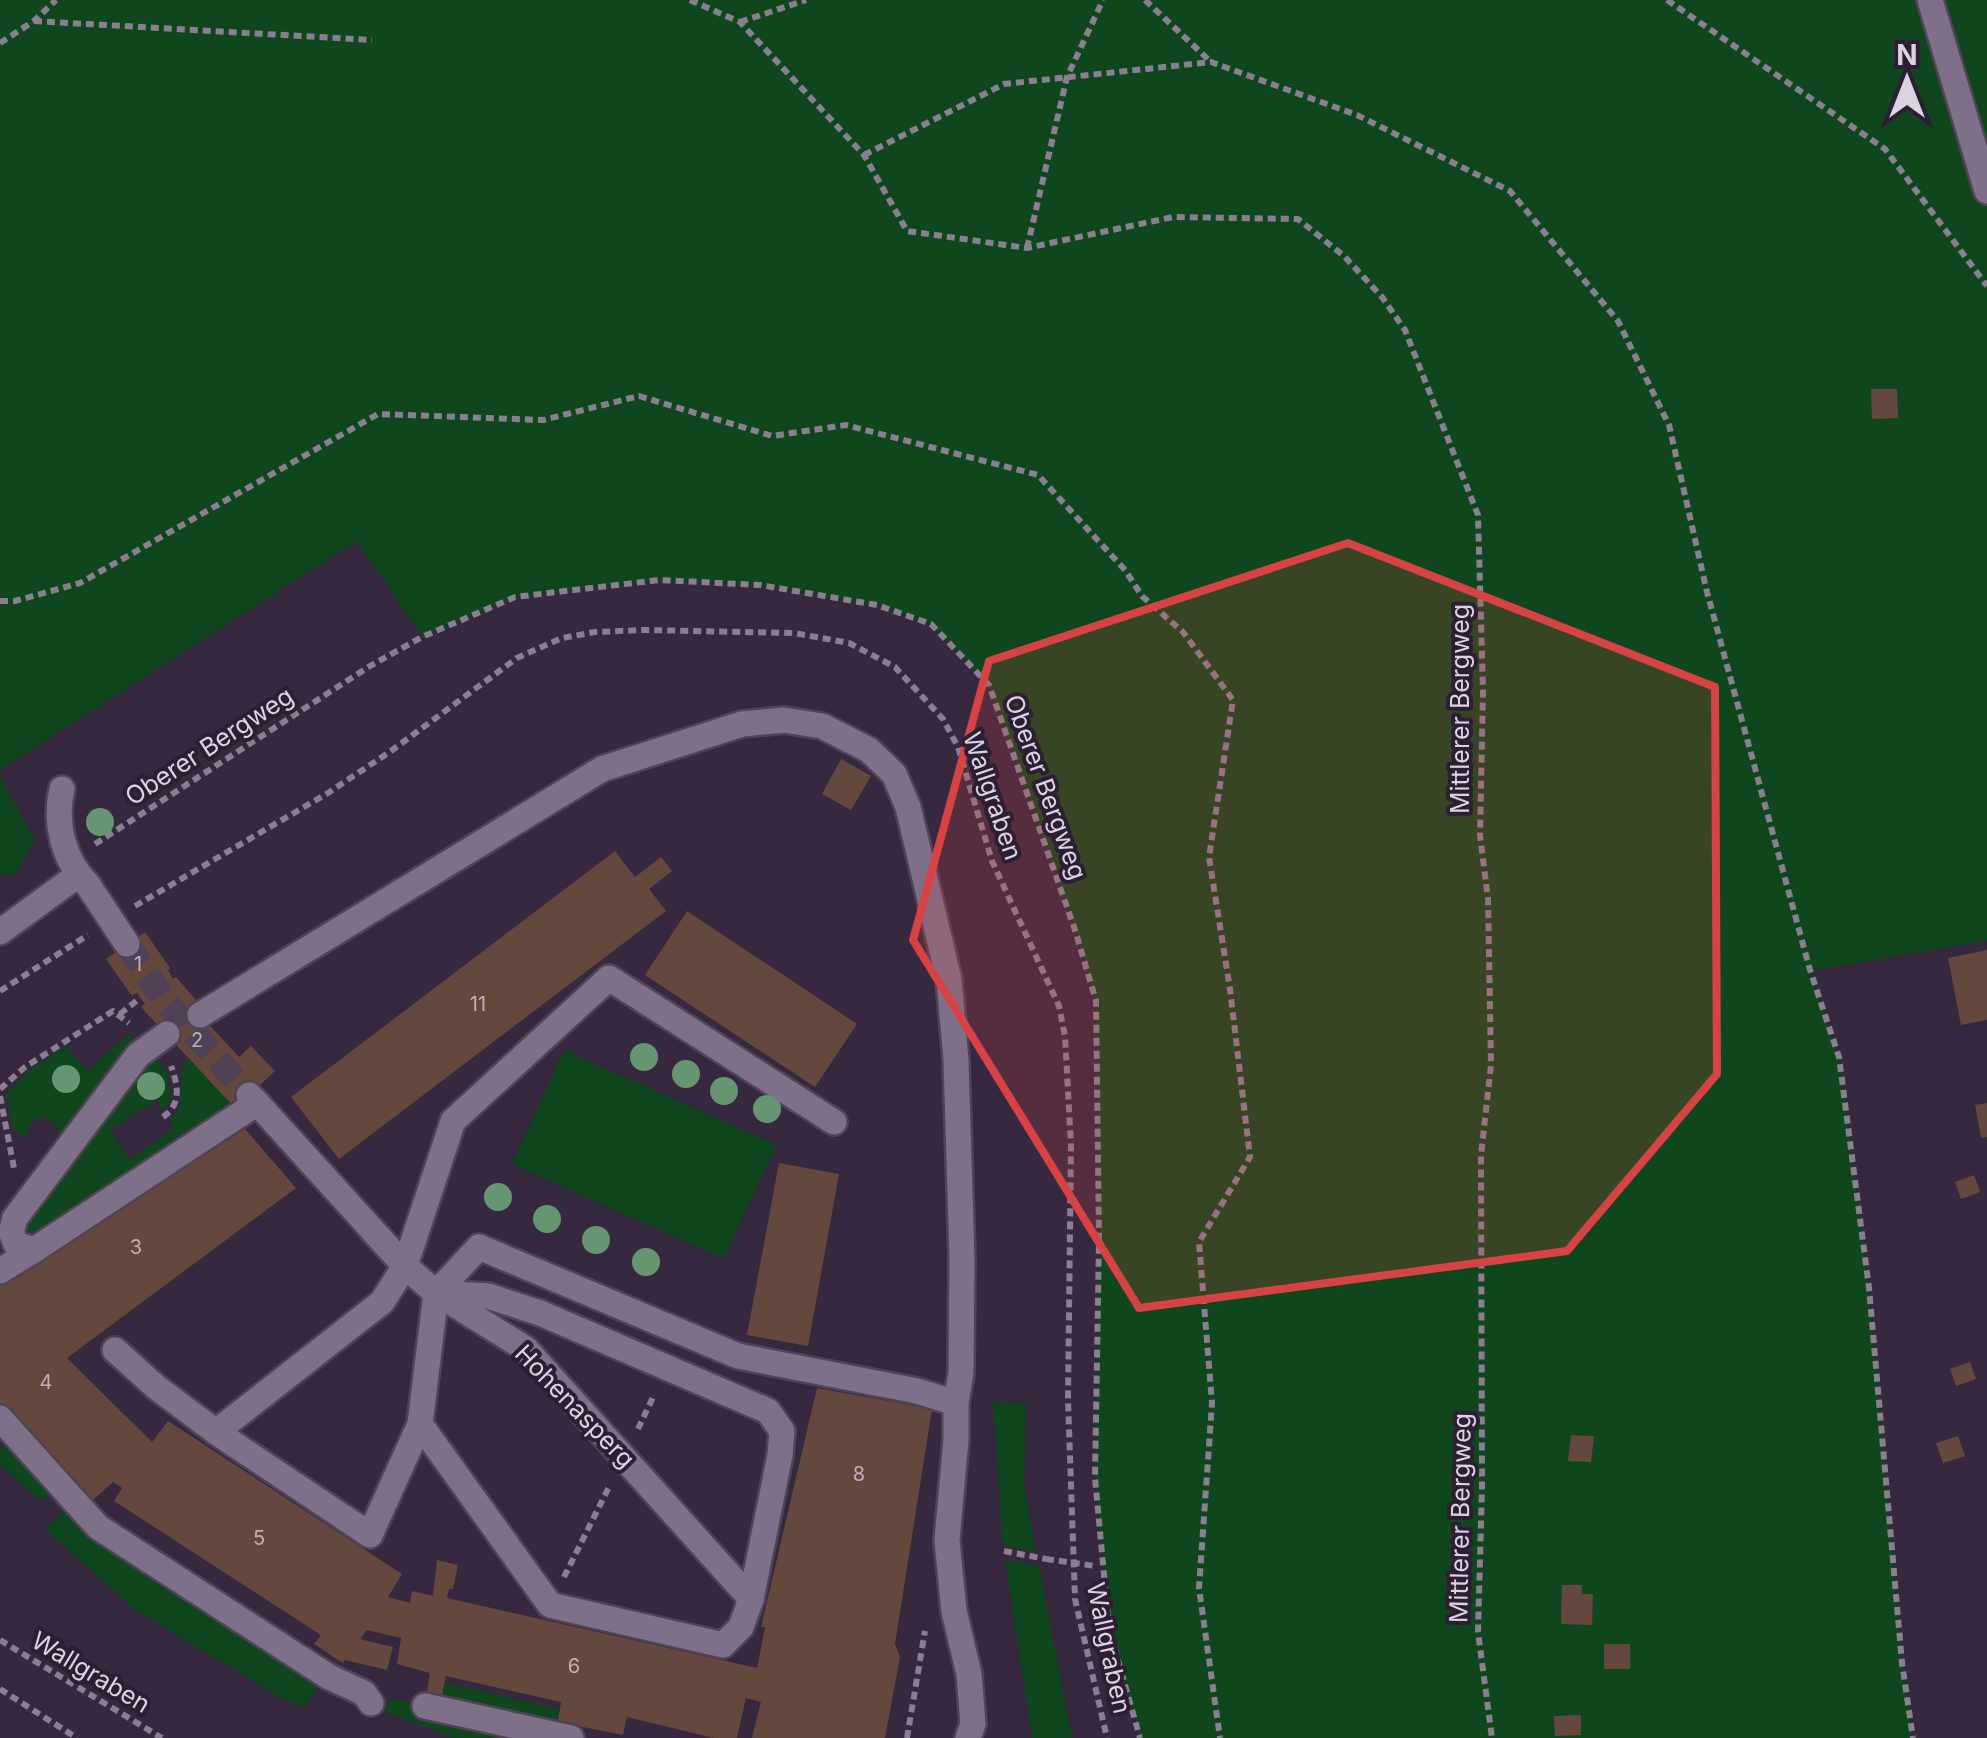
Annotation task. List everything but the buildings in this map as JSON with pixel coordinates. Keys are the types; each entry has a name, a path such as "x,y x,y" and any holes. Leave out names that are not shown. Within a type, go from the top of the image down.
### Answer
{"lane":[{"path":"1930,0 1987,190"},
{"path":"200,1015 602,768 742,724 784,720 822,726 870,750 894,774 908,807 949,980 956,1060 962,1373 956,1404 947,1540 954,1612 969,1674 973,1724 968,1738"},
{"path":"62,789 57,811 78,874 128,944"},
{"path":"0,932 78,874"},
{"path":"216,1432 382,1302 405,1266 453,1121 610,978 834,1122"},
{"path":"34,1250 16,1244 11,1232 15,1218 138,1055 158,1040"},
{"name":"Hohenasperg","path":"0,1271 254,1099 405,1266 436,1293 526,1349 751,1600"},
{"path":"115,1350 216,1432 370,1535 420,1424 436,1293 478,1248 738,1356 917,1392 956,1404"},
{"path":"420,1424 550,1604 723,1645 741,1627 751,1600 780,1455 782,1431 768,1411 540,1314 488,1296 436,1293"},
{"path":"0,1418 98,1527 329,1677 364,1693 371,1704"},
{"path":"425,1706 570,1738"}],"path":[{"path":"0,43 34,22 56,0"},
{"path":"690,0 740,22 864,155 1004,84 1211,62"},
{"path":"740,22 806,0"},
{"path":"1028,248 1067,76 1103,0"},
{"path":"1145,0 1211,62 1357,115 1510,192 1618,322 1669,425 1707,592 1810,970 1839,1056 1868,1288 1902,1663 1913,1738"},
{"path":"1667,0 1885,149 1987,286"},
{"path":"34,22 372,40"},
{"name":"Mittlerer Bergweg","path":"864,155 907,231 1028,248 1173,217 1298,219 1344,256 1406,330 1478,515 1483,691 1480,835 1488,899 1491,1066 1481,1156 1482,1486 1478,1632 1492,1738"},
{"path":"0,601 80,583 378,414 542,420 639,396 772,436 846,425 1038,475 1125,570 1142,596 1184,632 1233,700 1209,858 1230,989 1250,1157 1199,1242 1212,1403 1199,1588 1220,1738"},
{"name":"Oberer Bergweg","path":"78,874 370,666 422,637 515,597 659,580 760,585 877,605 931,624 988,686 1075,930 1096,1001 1100,1239 1095,1478 1099,1567 1110,1628 1140,1738"},
{"name":"Wallgraben","path":"125,911 328,793 391,752 518,658 562,638 644,630 794,633 850,643 894,667 943,719 958,747 992,860 1059,1006 1065,1036 1070,1145 1068,1399 1074,1582 1080,1632 1107,1738"},
{"path":"0,990 98,928"},
{"path":"120,1014 140,998"},
{"path":"32,1196 15,1172 0,1093 25,1067 113,1011 158,1040 173,1070 178,1096 176,1105 163,1118"},
{"path":"1004,1550 1099,1567"},
{"name":"Wallgraben","path":"0,1640 162,1738"},
{"path":"0,1689 77,1738"}],"highlighted area":[{"path":"1348,543 1715,687 1717,1074 1567,1251 1139,1308 913,940 989,661"}],"green space":[{"path":"0,0 1987,0 1987,941 1810,971 1839,1057 1869,1288 1902,1663 1913,1738 1141,1738 1109,1628 1095,1478 1099,1239 1096,1001 989,686 931,624 877,605 760,585 659,580 515,597 422,637 357,541 0,770"},
{"path":"0,776 35,841 13,876 0,873"},
{"path":"128,1034 132,1045 60,1135 53,1121 42,1117 31,1122 26,1137 13,1130 6,1094 29,1070 66,1046 87,1071"},
{"path":"564,1050 776,1145 724,1259 512,1164"},
{"path":"155,1057 168,1073 171,1101 163,1110 157,1100 110,1130 129,1159 174,1129 170,1119 179,1104 182,1073 190,1059 231,1103 183,1140 31,1240 23,1239 22,1228"},
{"path":"993,1402 1026,1403 1024,1485 1036,1552 1003,1546"},
{"path":"9,1442 53,1490 47,1499 37,1498 0,1465 0,1450"},
{"path":"64,1511 322,1682 304,1707 288,1702 135,1610 45,1529"},
{"path":"1005,1560 1039,1565 1072,1738 1032,1738"},
{"path":"445,1683 560,1709 558,1721 568,1724 566,1729 441,1700"},
{"path":"395,1699 410,1702 415,1712 533,1738 455,1738 377,1709"}],"tunnel":[{"path":"127,944 165,1001 249,1095"}]}
